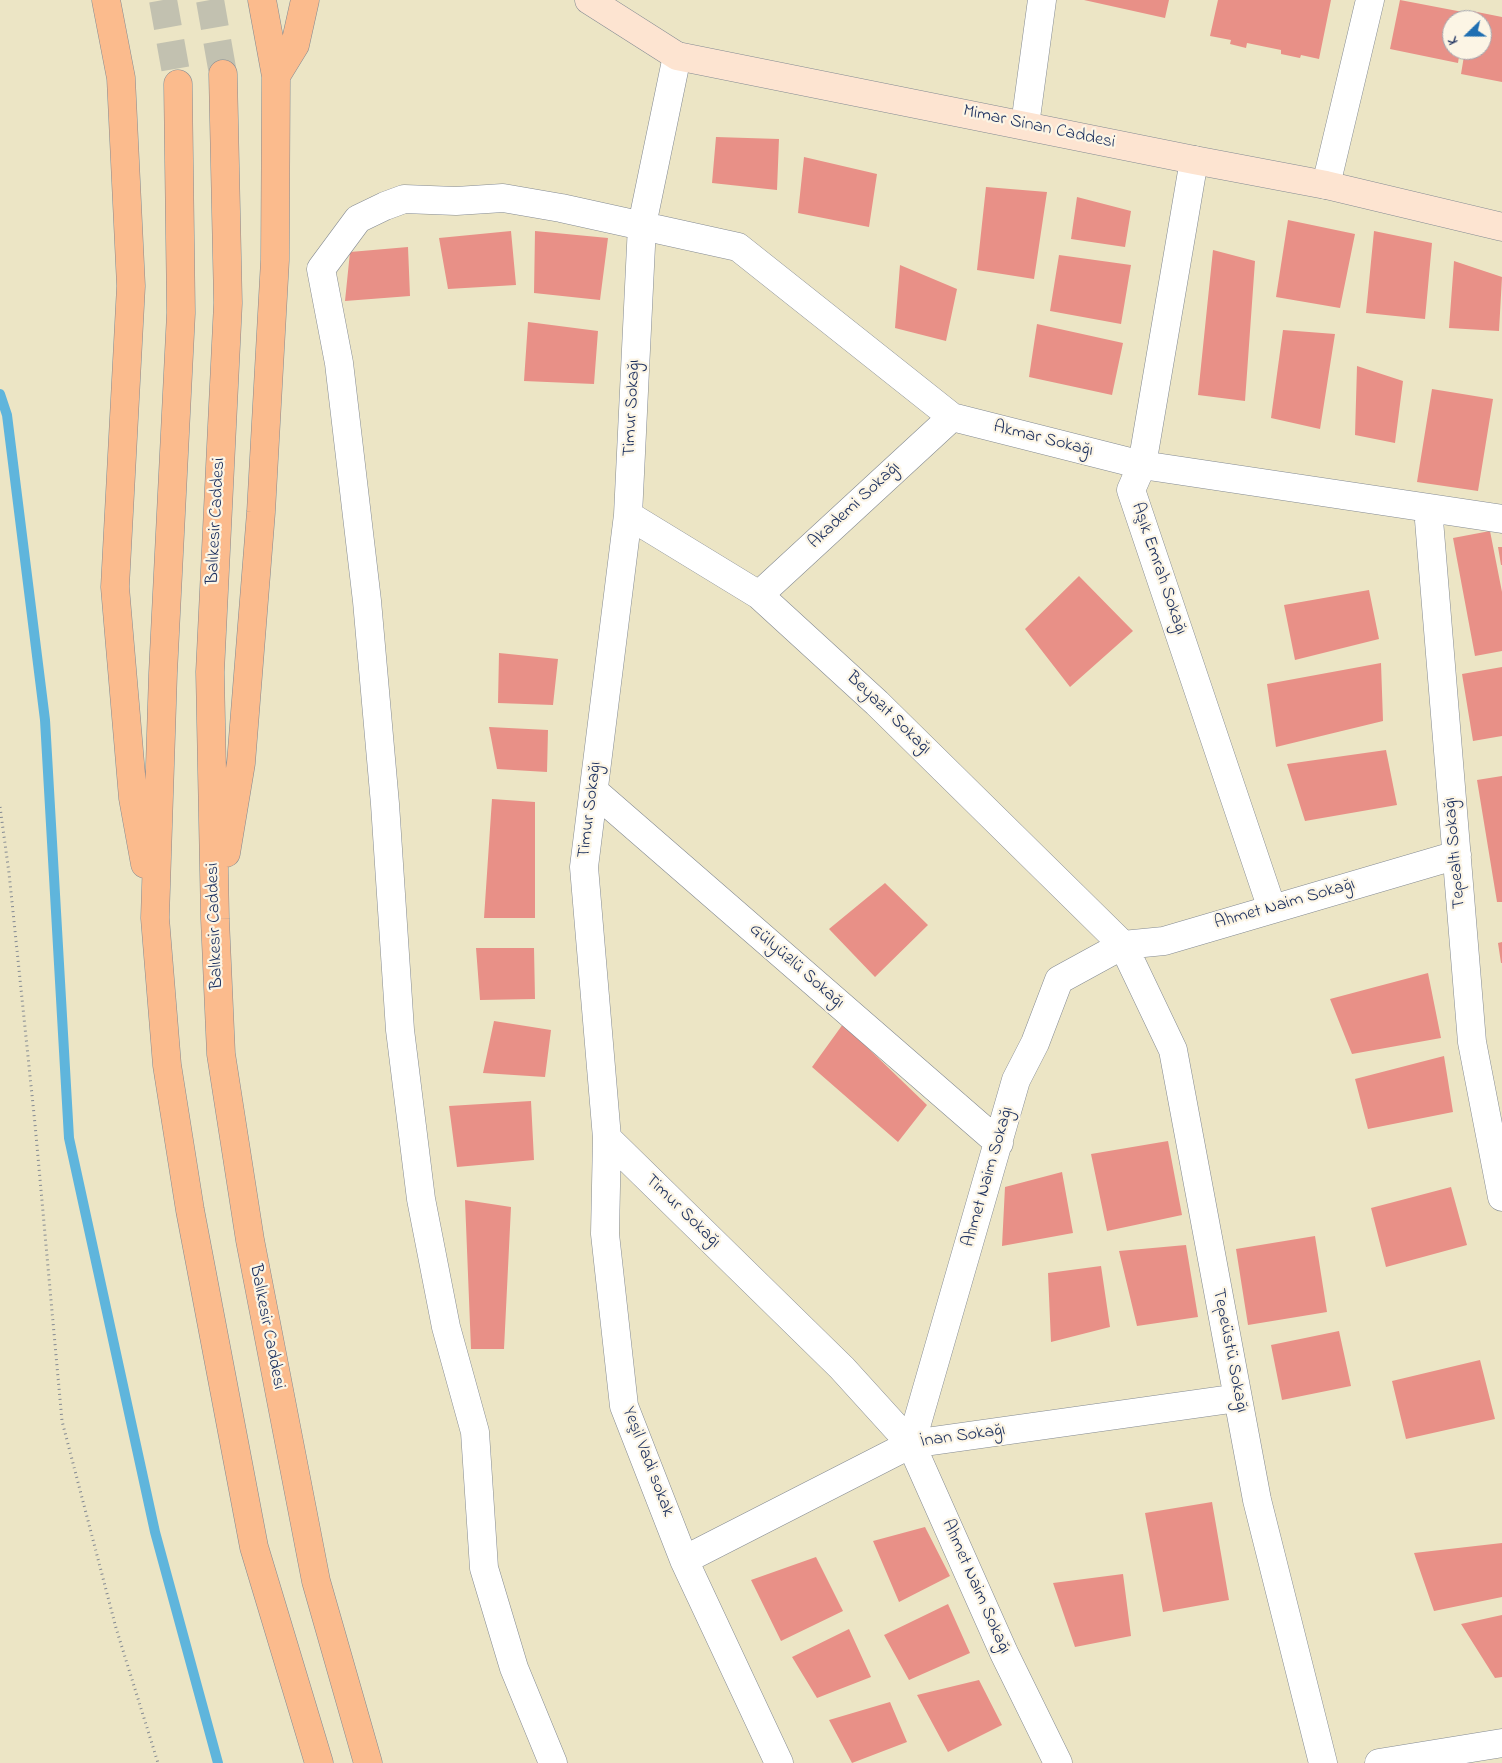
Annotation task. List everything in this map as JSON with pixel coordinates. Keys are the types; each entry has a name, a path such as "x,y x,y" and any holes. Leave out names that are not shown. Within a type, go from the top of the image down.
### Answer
{"main road":[{"path":"106,0 121,78 131,286 115,587 133,798 155,918 167,1065 190,1210 254,1548 319,1763"},
{"path":"215,919 241,763 261,512 275,260 276,76 262,0"},
{"path":"276,76 295,45 305,0"},
{"name":"Mimar Sinan Caddesi","path":"589,0 677,56 1194,160 1326,184 1502,227"},
{"name":"Balıkesir Caddesi","path":"223,74 228,303 210,672 215,919 221,1054 250,1240 316,1581 368,1763"},
{"path":"155,918 163,673 181,313 178,84"}],"street":[{"path":"1025,125 1042,0"},
{"path":"1326,184 1370,0"},
{"name":"Timur Sokağı","path":"677,56 642,225 628,515 584,867 607,1138 842,1368 911,1444"},
{"name":"Aşık Emrah Sokağı","path":"1194,160 1142,465 1131,490 1272,909"},
{"name":"Akmar Sokağı","path":"553,1763 514,1668 484,1568 475,1432 446,1328 421,1199 400,1030 385,804 367,601 339,363 321,269 358,219 404,199 456,200 503,198 642,225 738,247 952,417 1142,465 1502,519"},
{"name":"Akademi Sokağı","path":"759,595 952,417"},
{"name":"Tepealtı Sokağı","path":"1428,508 1472,1042 1502,1197"},
{"name":"Beyazıt Sokağı","path":"628,515 759,595 877,703 1122,945"},
{"name":"Gülyüzlü Sokağı","path":"594,791 999,1144"},
{"name":"Ahmet Naim Sokağı","path":"1058,1763 1004,1652 911,1444 1016,1080 1034,1043 1059,980 1122,945 1164,941 1456,855"},
{"name":"Tepeüstü Sokağı","path":"1122,945 1173,1050 1257,1500 1323,1763"},
{"name":"Yeşil Vadi sokak","path":"607,1138 605,1234 624,1406 684,1560 779,1763"},
{"name":"İnan Sokağı","path":"684,1560 911,1444 1238,1398"},
{"path":"1379,1763 1502,1743"}],"path":[{"path":"0,807 35,1124 62,1421 116,1628 158,1763"}],"building":[{"path":"1084,0 1169,0 1165,18"},
{"path":"1218,0 1331,0 1319,59 1301,55 1300,58 1281,54 1281,50 1247,43 1246,48 1230,44 1231,40 1210,36"},
{"path":"1400,0 1452,10 1442,10 1442,60 1390,49"},
{"path":"1492,15 1502,17 1502,82 1461,74 1463,60 1492,60"},
{"path":"1443,60 1458,60 1458,63"},
{"path":"716,137 779,139 777,190 712,183"},
{"path":"804,157 877,174 869,227 798,213"},
{"path":"986,187 1047,192 1034,279 977,270"},
{"path":"1077,197 1131,211 1125,247 1071,239"},
{"path":"1288,220 1355,234 1340,308 1276,297"},
{"path":"511,231 516,285 448,289 439,238"},
{"path":"535,231 608,238 600,300 534,293"},
{"path":"1374,231 1432,243 1425,319 1366,313"},
{"path":"408,247 410,296 345,301 350,252"},
{"path":"1213,250 1255,261 1245,401 1198,395"},
{"path":"1059,255 1131,265 1121,324 1050,311"},
{"path":"1454,261 1502,277 1499,331 1449,328"},
{"path":"900,265 957,289 946,341 895,328"},
{"path":"528,322 598,331 594,384 524,381"},
{"path":"1037,324 1123,343 1112,395 1029,377"},
{"path":"1283,330 1335,334 1320,429 1271,418"},
{"path":"1357,366 1403,381 1395,443 1355,435"},
{"path":"1432,389 1493,399 1478,491 1417,482"},
{"path":"1490,531 1502,592 1502,651 1475,656 1453,538"},
{"path":"1498,547 1502,547 1502,565 1501,565"},
{"path":"1079,576 1133,631 1070,687 1025,629"},
{"path":"1369,590 1379,639 1295,660 1284,605"},
{"path":"499,653 558,659 553,705 498,703"},
{"path":"1381,663 1383,721 1276,747 1267,684"},
{"path":"1502,667 1502,736 1473,741 1462,674"},
{"path":"489,727 548,730 547,772 497,769"},
{"path":"1386,750 1397,805 1305,821 1287,764"},
{"path":"1502,776 1502,902 1497,902 1477,780"},
{"path":"492,799 535,802 535,918 484,918"},
{"path":"885,883 928,925 875,977 829,929"},
{"path":"1502,942 1502,963 1501,963 1498,943"},
{"path":"476,948 534,948 535,999 480,1000"},
{"path":"1428,973 1441,1038 1352,1054 1330,999"},
{"path":"494,1021 551,1030 545,1077 483,1073"},
{"path":"843,1024 927,1105 898,1142 812,1067"},
{"path":"1444,1056 1453,1112 1368,1129 1355,1079"},
{"path":"531,1101 534,1160 457,1167 449,1106"},
{"path":"1168,1141 1182,1215 1107,1231 1091,1154"},
{"path":"1062,1172 1073,1233 1002,1246 1005,1187"},
{"path":"1451,1187 1467,1245 1386,1267 1371,1208"},
{"path":"465,1200 511,1207 504,1349 471,1349"},
{"path":"1315,1236 1327,1312 1248,1325 1236,1249"},
{"path":"1186,1245 1198,1317 1137,1326 1119,1251"},
{"path":"1101,1266 1110,1327 1051,1342 1048,1273"},
{"path":"1339,1331 1351,1386 1282,1400 1271,1345"},
{"path":"1480,1360 1495,1419 1406,1439 1392,1381"},
{"path":"1212,1502 1229,1600 1163,1612 1145,1513"},
{"path":"925,1527 950,1576 899,1602 873,1541"},
{"path":"1502,1543 1502,1597 1434,1611 1414,1553"},
{"path":"816,1557 843,1611 781,1641 751,1580"},
{"path":"1123,1574 1131,1636 1075,1647 1053,1583"},
{"path":"948,1604 970,1653 909,1680 884,1635"},
{"path":"1502,1615 1502,1677 1495,1678 1461,1624"},
{"path":"849,1629 871,1677 817,1698 792,1657"},
{"path":"979,1680 1002,1725 948,1752 917,1695"},
{"path":"890,1702 907,1742 852,1763 829,1720"}],"waterway":[{"path":"0,394 7,415 45,720 69,1138 155,1532 218,1763"}],"tunnel":[{"path":"163,0 178,84"},
{"path":"210,0 223,74"}]}
